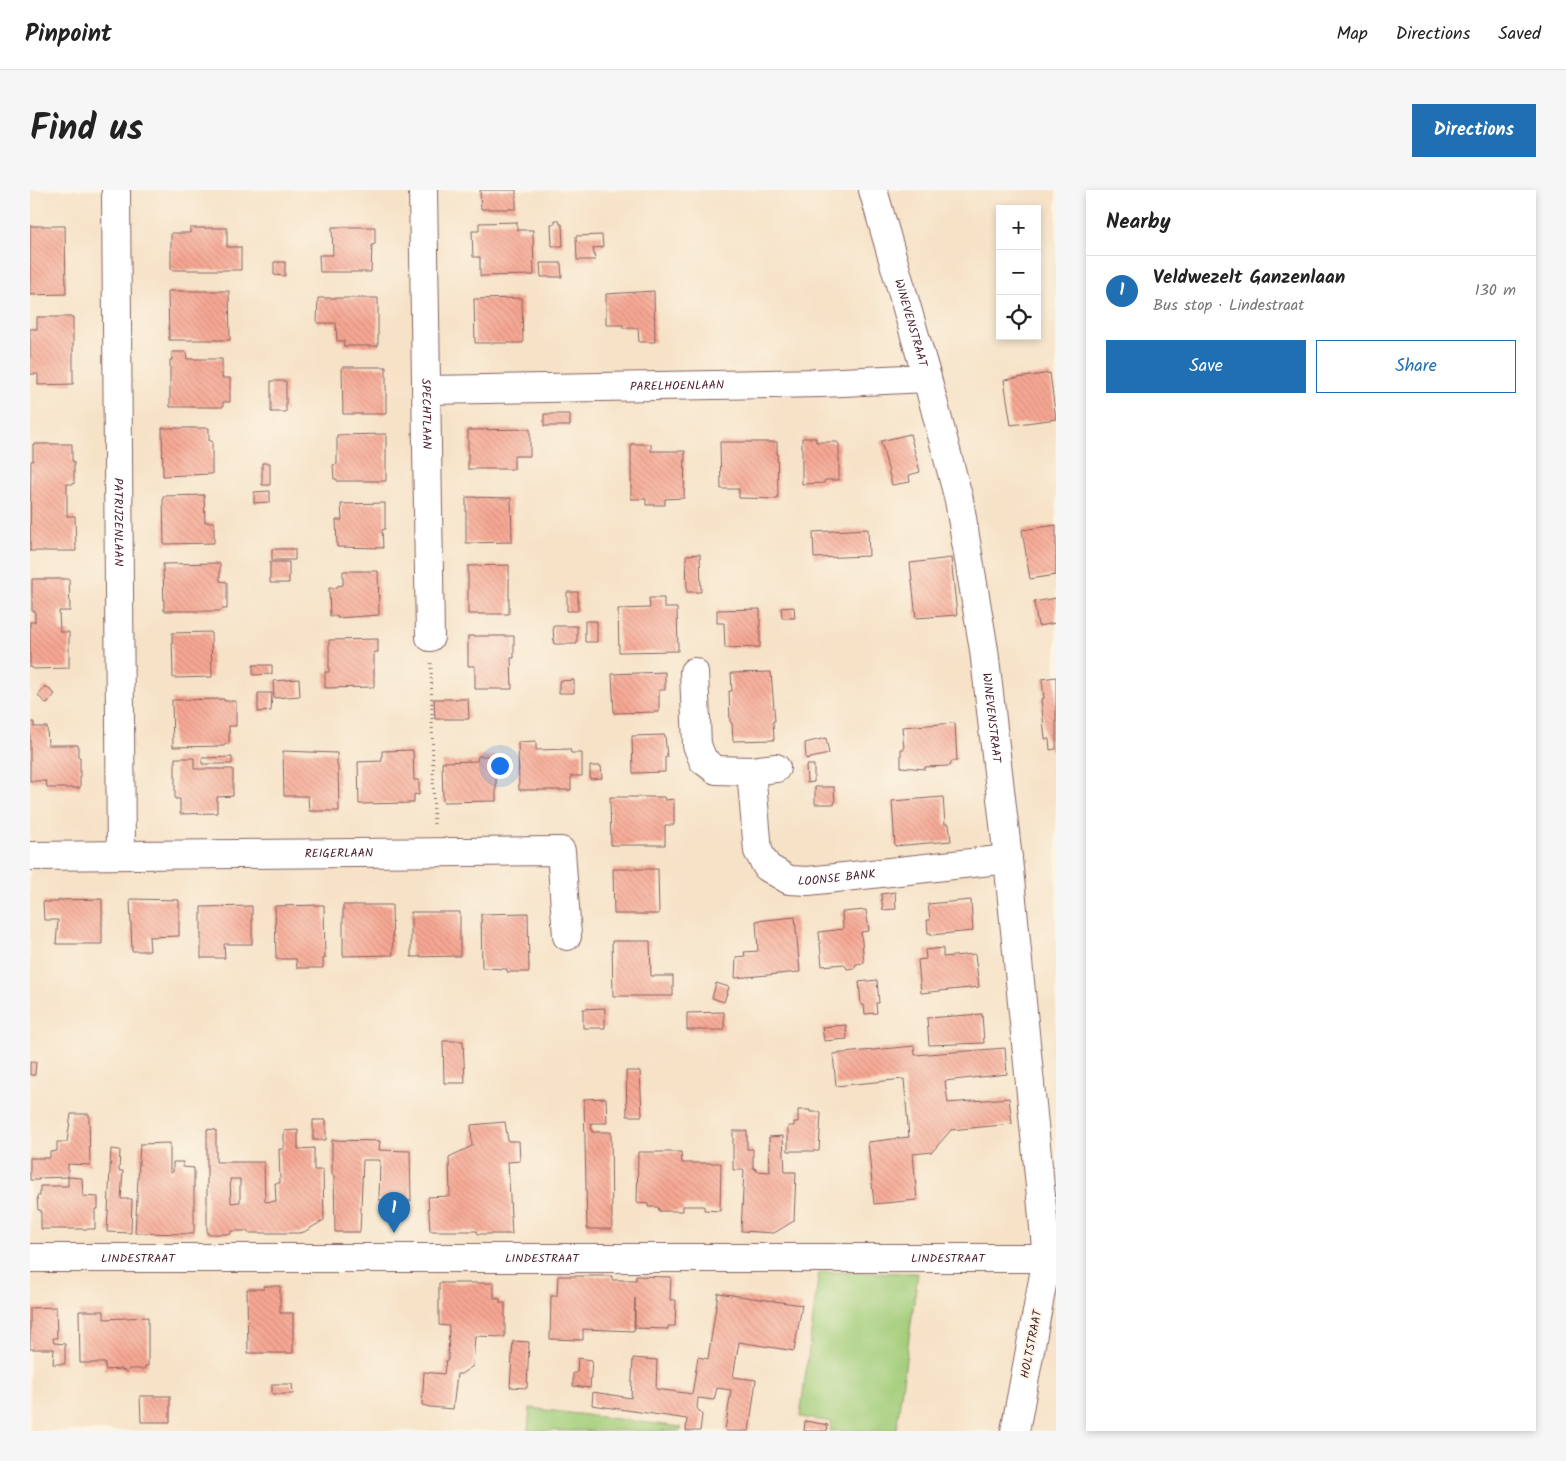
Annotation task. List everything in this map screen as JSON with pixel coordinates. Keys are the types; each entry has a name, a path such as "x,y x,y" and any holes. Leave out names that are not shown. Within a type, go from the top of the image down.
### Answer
{"street":[{"name":"PATRIJZENLAAN","path":"116,190 121,855"},
{"name":"SPECHTLAAN","path":"423,190 430,637"},
{"name":"WINEVENSTRAAT","path":"873,190 927,378 959,500 984,650 1052,1258"},
{"name":"PARELHOENLAAN","path":"427,390 820,383 927,378"},
{"name":"LOONSE BANK","path":"694,672 697,745 704,760 716,770 763,770 758,851 767,867 789,880 808,881 1008,859"},
{"name":"REIGERLAAN","path":"30,856 561,851 567,936"},
{"name":"LINDESTRAAT","path":"30,1258 1052,1258"},
{"name":"HOLTSTRAAT","path":"1015,1431 1052,1258"}],"path":[{"path":"430,637 434,852"}],"green space":[{"path":"819,1272 918,1273 896,1431 830,1431 832,1422 800,1417"},
{"path":"530,1408 681,1427 681,1431 528,1431"}],"building":[{"path":"480,190 516,190 516,209 481,209"},
{"path":"555,220 559,220 560,224 562,224 563,246 552,246 551,224 555,224"},
{"path":"517,222 517,230 533,230 534,275 480,276 480,257 473,257 472,231 479,231 479,223"},
{"path":"30,226 65,226 66,294 30,295"},
{"path":"332,227 375,227 375,244 372,245 371,272 320,272 319,255 333,255"},
{"path":"190,228 227,228 227,247 241,247 241,270 171,270 171,233 190,233"},
{"path":"602,235 603,247 593,248 595,260 577,260 576,236"},
{"path":"274,262 285,262 285,276 274,275"},
{"path":"540,263 561,263 562,277 541,277"},
{"path":"168,291 229,291 230,340 169,340"},
{"path":"654,291 655,342 639,342 638,328 623,328 623,325 606,325 606,294"},
{"path":"318,298 378,298 378,346 344,346 344,341 337,341 336,323 317,323"},
{"path":"522,298 523,343 475,343 474,299"},
{"path":"37,317 73,317 73,384 38,385 38,374 30,374 30,329 37,329"},
{"path":"172,352 186,352 187,359 222,359 222,378 230,378 230,402 223,402 223,407 170,407 170,360 172,360"},
{"path":"342,367 386,367 386,414 343,414"},
{"path":"1050,373 1056,419 1011,425 1004,380"},
{"path":"271,381 286,381 286,412 271,412"},
{"path":"544,414 570,414 570,426 544,426"},
{"path":"162,428 209,428 209,441 212,441 212,474 163,476"},
{"path":"530,429 530,456 514,456 514,469 468,469 468,430"},
{"path":"386,434 386,481 337,481 337,479 334,479 333,465 337,464 337,435"},
{"path":"910,434 920,472 909,475 910,482 892,485 881,441"},
{"path":"802,438 816,438 816,442 837,442 839,444 839,480 825,480 824,483 802,484"},
{"path":"720,442 777,442 778,499 739,498 739,489 721,489"},
{"path":"33,444 72,444 74,484 67,484 67,516 75,516 76,551 30,551 31,461 33,461"},
{"path":"631,444 651,444 651,451 685,451 684,498 665,499 665,505 646,505 646,499 631,499"},
{"path":"262,463 270,463 270,485 262,485"},
{"path":"270,491 270,502 254,503 254,492"},
{"path":"204,495 205,522 214,522 214,543 164,544 163,496"},
{"path":"466,497 511,498 512,542 466,543"},
{"path":"385,503 385,529 382,530 383,548 337,547 336,520 342,520 341,504"},
{"path":"1056,525 1056,575 1030,579 1022,530"},
{"path":"868,529 869,556 814,558 813,532"},
{"path":"272,549 295,549 295,560 272,560"},
{"path":"700,554 701,592 687,592 686,555"},
{"path":"951,558 957,615 916,618 910,563"},
{"path":"270,562 289,562 289,583 270,583"},
{"path":"220,563 220,581 227,582 227,609 222,609 221,611 164,611 163,564"},
{"path":"509,565 509,614 468,614 468,566"},
{"path":"343,571 378,571 379,615 337,618 337,616 330,616 329,588 337,588 337,586 343,585"},
{"path":"32,579 69,579 70,611 59,611 60,632 69,632 69,668 33,669 30,667 30,622 35,622 35,611 32,611"},
{"path":"567,592 578,592 578,611 567,611"},
{"path":"649,598 664,598 664,608 677,608 678,651 619,652 618,609 650,608"},
{"path":"1056,598 1056,623 1038,626 1034,602"},
{"path":"794,607 795,618 782,618 781,608"},
{"path":"760,609 760,647 725,648 724,623 717,623 717,610"},
{"path":"585,621 597,621 597,642 585,642"},
{"path":"553,626 577,626 577,644 554,644"},
{"path":"211,632 212,677 173,678 172,633"},
{"path":"468,636 514,636 514,658 511,658 512,689 475,689 475,666 468,666"},
{"path":"378,639 378,652 374,652 374,687 325,688 325,672 329,672 329,640"},
{"path":"253,665 272,665 272,674 253,675"},
{"path":"665,672 665,690 659,690 659,712 614,713 612,674"},
{"path":"771,672 775,721 773,721 774,740 733,741 729,691 732,691 731,673"},
{"path":"1056,677 1056,749 1050,750 1049,739 1045,739 1041,699 1044,698 1042,679"},
{"path":"299,679 300,696 274,698 273,681"},
{"path":"574,680 574,693 559,693 559,681"},
{"path":"45,686 55,694 47,704 38,696"},
{"path":"258,693 272,693 271,711 258,712"},
{"path":"224,699 224,701 236,701 236,726 229,726 229,744 224,746 173,747 172,700"},
{"path":"434,699 468,699 469,719 435,719"},
{"path":"30,722 34,722 34,727 47,727 48,745 78,745 80,788 47,788 46,781 30,781"},
{"path":"955,723 957,761 952,761 950,766 925,767 925,769 901,767 901,749 904,749 902,727"},
{"path":"665,735 667,757 665,757 665,772 633,773 632,736"},
{"path":"826,738 829,754 806,759 805,743"},
{"path":"536,741 536,750 570,749 571,753 582,753 582,776 571,776 571,790 519,790 518,742"},
{"path":"413,750 414,780 419,780 419,795 414,794 414,803 359,804 358,762 382,761 382,751"},
{"path":"283,751 337,753 339,811 309,811 308,796 284,796"},
{"path":"478,756 496,756 496,801 443,802 442,762 477,761"},
{"path":"232,757 232,764 202,764 202,758"},
{"path":"175,758 194,758 194,769 233,769 233,796 217,797 217,813 180,814 180,799 175,799"},
{"path":"806,765 814,765 814,782 807,783"},
{"path":"590,766 601,766 602,778 590,779"},
{"path":"815,787 834,787 835,804 815,804"},
{"path":"610,797 664,797 665,800 674,799 674,825 665,825 665,845 611,845"},
{"path":"943,797 945,824 949,824 951,841 895,846 892,801"},
{"path":"613,869 658,869 659,914 614,914"},
{"path":"895,892 896,909 883,910 881,894"},
{"path":"102,899 102,944 56,944 58,920 44,920 43,902"},
{"path":"130,899 179,900 179,936 149,937 150,951 132,951"},
{"path":"971,900 973,931 931,935 931,933 928,933 927,920 930,920 928,904"},
{"path":"324,905 325,958 323,959 323,968 297,968 296,959 276,959 275,906"},
{"path":"343,905 392,905 393,955 343,956"},
{"path":"252,906 252,944 224,944 225,958 201,958 201,907"},
{"path":"866,910 869,931 861,932 864,963 856,964 855,968 847,969 844,964 822,966 819,932 843,929 842,912"},
{"path":"411,912 460,912 460,956 411,957"},
{"path":"528,913 529,972 507,972 507,969 482,968 481,914"},
{"path":"795,917 800,972 735,978 736,957 745,956 744,952 758,951 756,921"},
{"path":"612,941 650,941 651,976 673,976 673,996 613,996"},
{"path":"943,948 943,957 975,954 979,987 921,993 918,960 926,959 925,950"},
{"path":"877,980 879,1003 876,1003 877,1013 865,1014 864,1005 861,1005 859,982"},
{"path":"716,983 729,987 724,1002 712,998"},
{"path":"605,1008 605,1028 583,1028 583,1009"},
{"path":"724,1012 724,1030 687,1030 687,1013"},
{"path":"982,1014 984,1043 929,1045 927,1018"},
{"path":"846,1025 847,1039 824,1041 822,1027"},
{"path":"443,1041 463,1041 465,1083 444,1083"},
{"path":"914,1046 915,1055 1005,1048 1007,1074 945,1081 948,1103 1009,1098 1012,1124 951,1130 932,1152 913,1154 917,1200 874,1204 868,1142 909,1137 904,1079 836,1086 833,1054"},
{"path":"30,1062 36,1062 35,1075 30,1075"},
{"path":"626,1071 640,1071 642,1116 627,1116"},
{"path":"606,1098 607,1123 591,1123 592,1132 611,1132 612,1229 587,1229 584,1099"},
{"path":"798,1110 821,1112 819,1151 788,1151 788,1126 794,1126 794,1122 798,1122"},
{"path":"71,1114 89,1114 90,1165 68,1164 68,1177 30,1180 30,1158 50,1158 50,1152 57,1151 57,1142 67,1142"},
{"path":"313,1120 326,1120 326,1140 313,1140"},
{"path":"505,1122 508,1141 519,1141 520,1161 508,1162 512,1234 478,1234 477,1231 430,1231 428,1197 450,1196 449,1157 472,1146 471,1125"},
{"path":"207,1129 216,1130 216,1162 264,1162 265,1202 276,1201 275,1183 280,1183 279,1149 284,1149 284,1131 298,1130 298,1149 314,1148 314,1170 323,1170 324,1220 299,1233 231,1231 231,1234 207,1234","holes":["230,1179 240,1179 240,1202 231,1203"]},
{"path":"733,1131 747,1131 747,1149 753,1149 753,1168 756,1171 770,1172 769,1137 783,1136 785,1172 796,1172 794,1221 774,1233 741,1231 744,1170 733,1170"},
{"path":"332,1140 380,1141 379,1150 410,1151 411,1201 379,1200 380,1160 363,1160 360,1232 335,1232"},
{"path":"170,1143 170,1172 173,1172 173,1162 183,1162 183,1167 194,1168 194,1234 135,1233 140,1144"},
{"path":"111,1149 120,1150 119,1171 123,1171 121,1199 132,1199 131,1233 107,1232"},
{"path":"638,1152 681,1152 682,1163 721,1163 720,1211 704,1210 704,1206 683,1206 683,1211 659,1211 658,1207 648,1207 648,1204 637,1203"},
{"path":"68,1177 82,1178 83,1196 98,1197 98,1209 95,1209 95,1229 41,1229 41,1210 38,1210 37,1196 40,1196 40,1186 68,1186"},
{"path":"558,1276 612,1276 612,1280 636,1280 636,1276 671,1277 670,1300 676,1300 675,1326 668,1326 668,1329 635,1328 635,1298 634,1331 583,1329 583,1340 550,1339 551,1296 557,1296"},
{"path":"439,1283 494,1283 494,1298 500,1299 500,1303 505,1303 505,1337 475,1336 473,1366 461,1374 457,1374 453,1409 422,1405 424,1372 444,1374 446,1360 448,1360 449,1326 439,1325"},
{"path":"264,1286 280,1286 280,1313 293,1313 293,1353 248,1353 247,1289 264,1289"},
{"path":"718,1293 802,1305 794,1351 739,1342 733,1377 756,1380 749,1431 725,1431 731,1390 717,1388 714,1400 698,1398 697,1408 702,1415 700,1431 686,1431 687,1419 592,1405 593,1392 631,1398 633,1358 657,1360 656,1389 692,1394 698,1357 708,1359"},
{"path":"56,1307 57,1338 53,1338 54,1343 65,1344 65,1364 53,1364 54,1349 30,1349 30,1308"},
{"path":"79,1311 104,1311 104,1319 148,1317 148,1366 145,1366 145,1369 129,1369 127,1372 120,1369 105,1370 105,1363 80,1363"},
{"path":"513,1341 529,1342 527,1388 510,1387"},
{"path":"578,1358 592,1360 590,1388 573,1386 573,1373 577,1373"},
{"path":"272,1384 292,1384 293,1394 272,1394"},
{"path":"140,1396 170,1396 170,1422 141,1422"},
{"path":"805,1421 828,1425 827,1431 804,1431"}],"place":[{"name":"Veldwezelt Ganzenlaan","path":"394,1233"}]}
